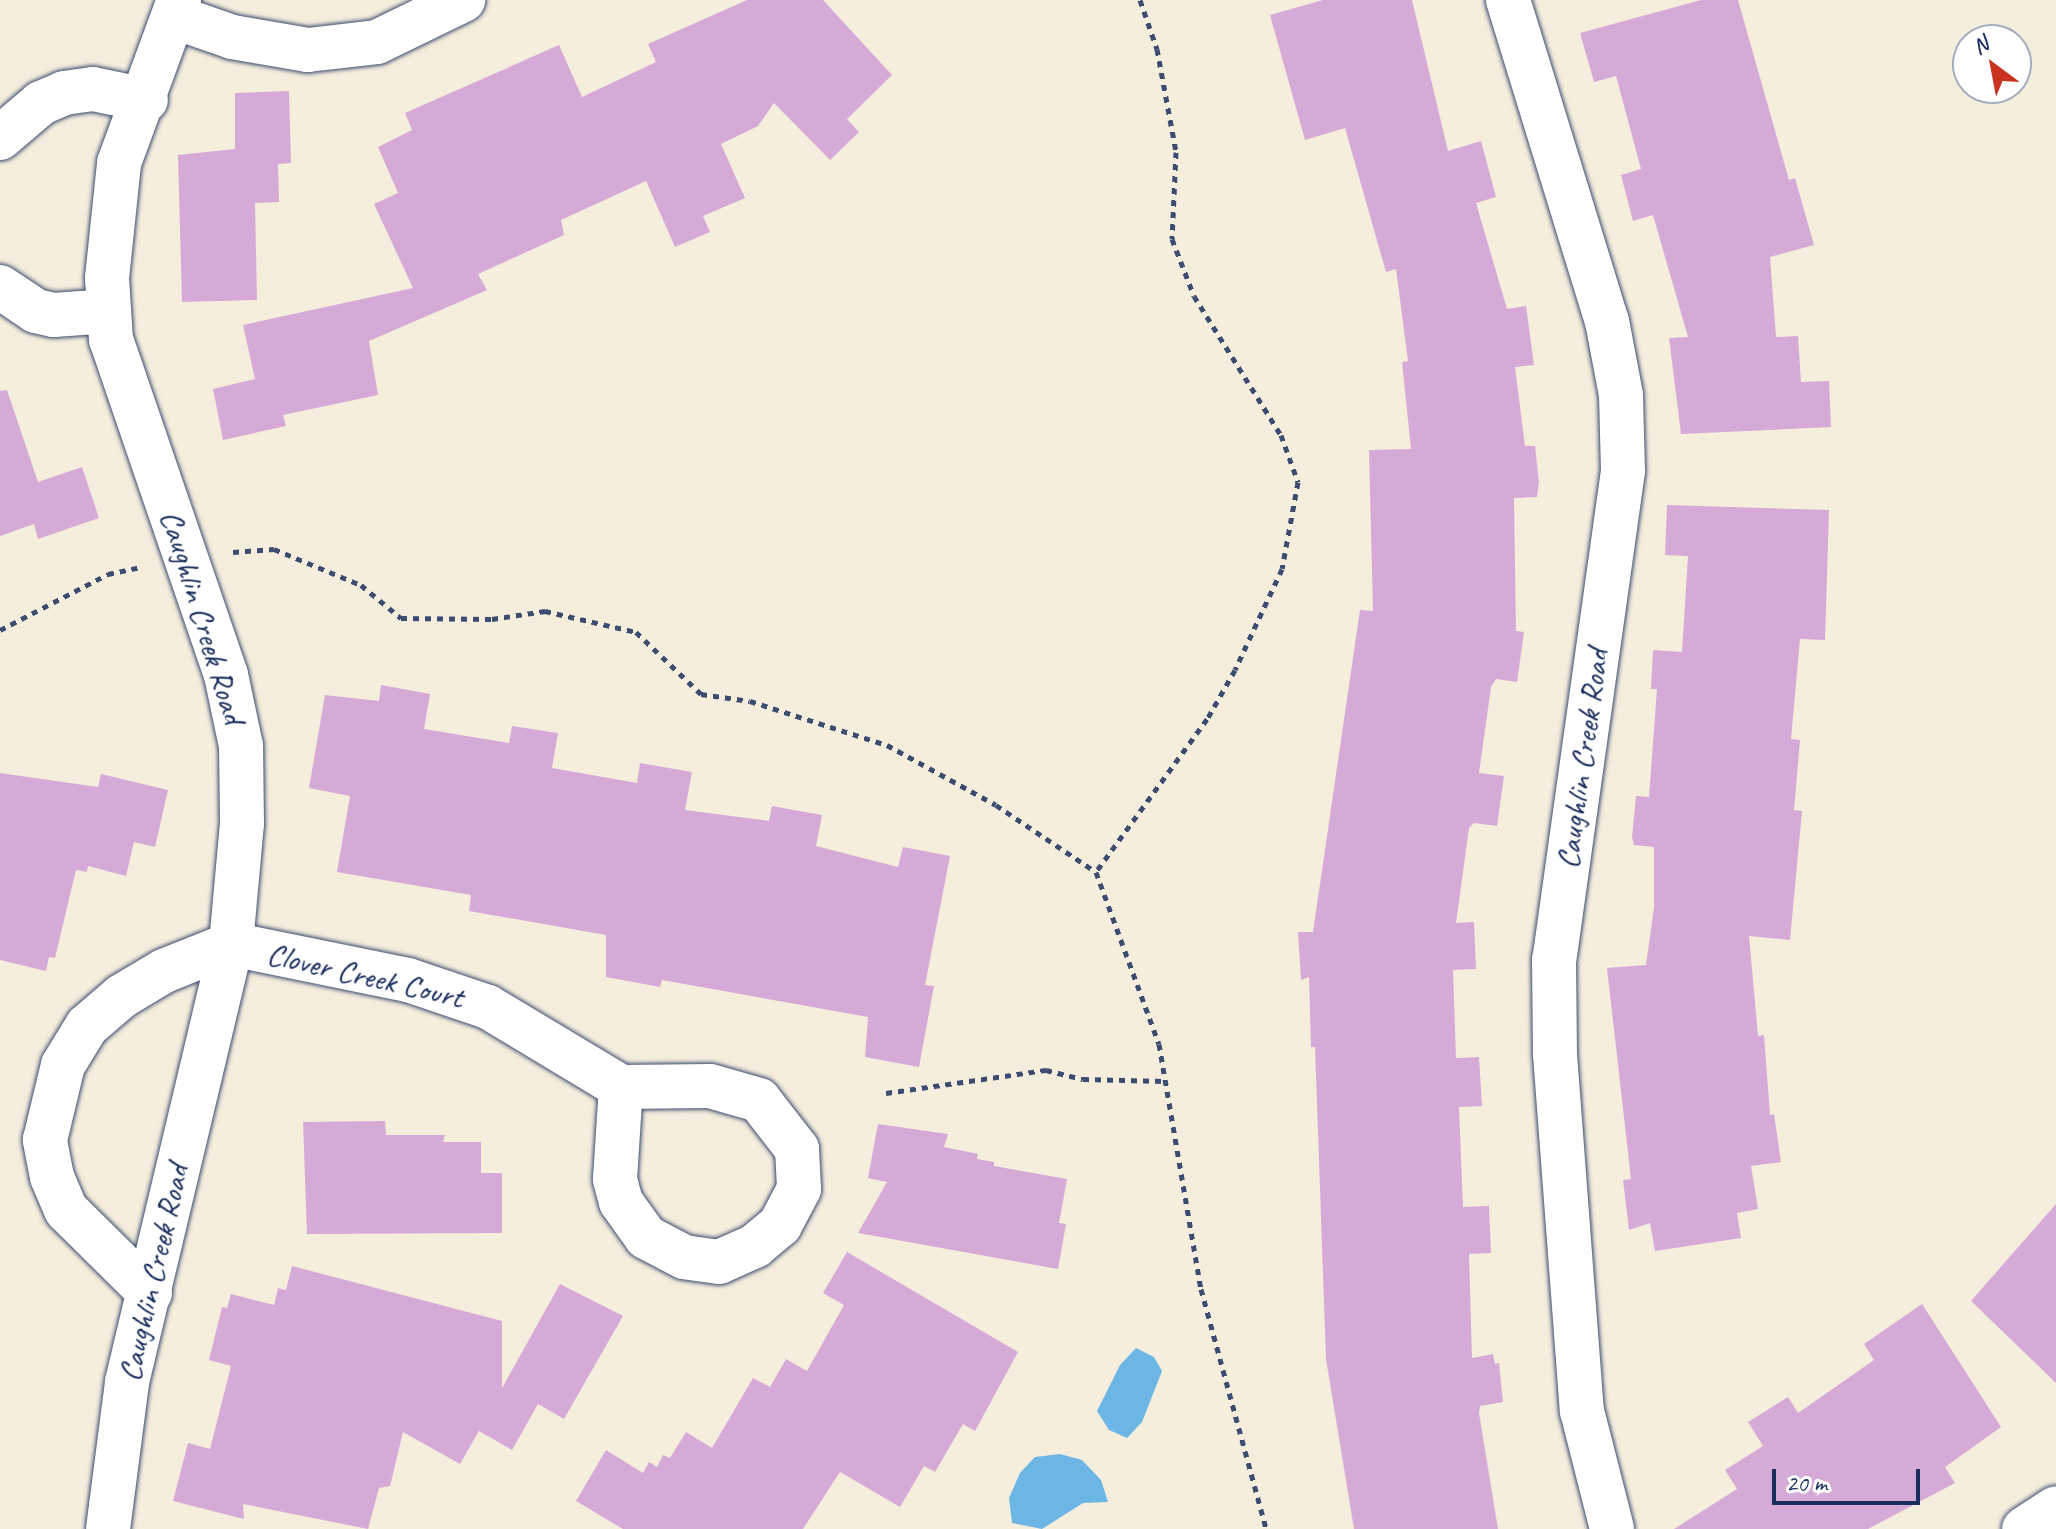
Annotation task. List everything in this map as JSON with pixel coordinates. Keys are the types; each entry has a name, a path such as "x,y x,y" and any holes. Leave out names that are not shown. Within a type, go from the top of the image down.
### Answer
{"street":[{"path":"177,8 232,37 308,50 377,42 463,0"},
{"name":"Caughlin Creek Road","path":"1508,0 1607,321 1621,395 1621,487 1554,959 1555,1054 1582,1411 1612,1529"},
{"name":"Caughlin Creek Road","path":"108,1529 127,1382 231,944 240,862 241,746 226,675 132,410 111,340 109,311 114,190 125,140 146,100 177,8"},
{"path":"0,138 41,103 64,93 93,89 146,100"},
{"path":"0,287 36,311 54,315 109,311"},
{"path":"150,1293 66,1210 52,1177 45,1140 49,1108 63,1065 87,1026 122,996 164,971 231,944"},
{"name":"Clover Creek Court","path":"231,944 450,991 488,1007 621,1087"},
{"path":"710,1086 759,1100 797,1149 799,1189 780,1225 755,1246 719,1262 684,1257 646,1237 621,1202 615,1179 621,1087 710,1086"},
{"path":"2024,1529 2056,1508"}],"path":[{"path":"1096,872 1207,719 1235,670 1282,569 1298,482 1281,435 1194,296 1172,239 1176,152 1160,61 1140,0"},
{"path":"0,630 108,574 186,556 274,549 361,585 401,618 492,619 545,611 636,632 701,694 750,701 887,745 996,805 1096,872 1138,980 1165,1081 1201,1289 1266,1529"},
{"path":"886,1093 1046,1070 1083,1079 1165,1081"}],"water":[{"path":"1136,1348 1154,1357 1162,1371 1142,1422 1127,1438 1109,1430 1097,1411 1120,1365"},
{"path":"1060,1454 1082,1460 1101,1480 1108,1502 1083,1503 1042,1529 1012,1523 1009,1498 1020,1473 1035,1457"}],"building":[{"path":"747,0 823,0 892,75 847,119 859,132 830,160 774,103 758,126 721,144 745,198 703,216 710,232 675,247 646,181 561,220 564,235 478,274 487,290 369,341 378,395 283,415 286,426 223,440 213,389 255,379 243,325 413,288 374,204 398,193 378,147 412,130 405,113 559,45 582,97 656,62 648,44"},
{"path":"1323,0 1412,0 1448,151 1481,141 1496,197 1476,203 1507,309 1526,306 1534,365 1515,367 1525,446 1535,446 1539,483 1537,497 1514,498 1516,631 1524,632 1517,682 1496,679 1491,687 1479,773 1504,776 1497,826 1474,823 1469,828 1456,923 1474,922 1476,969 1453,970 1456,1058 1479,1057 1482,1106 1459,1107 1463,1207 1489,1206 1491,1253 1469,1254 1472,1358 1493,1354 1495,1364 1499,1363 1503,1402 1480,1406 1479,1413 1498,1529 1354,1529 1326,1359 1315,1047 1311,1047 1309,977 1301,980 1298,932 1313,932 1360,610 1373,611 1369,450 1411,449 1402,362 1408,361 1396,269 1386,272 1345,128 1305,140 1270,15"},
{"path":"1701,0 1738,0 1789,180 1795,178 1814,245 1770,257 1776,337 1798,336 1801,382 1829,381 1831,427 1681,434 1669,338 1688,337 1653,215 1633,221 1621,175 1641,169 1616,76 1594,82 1580,33"},
{"path":"289,91 291,163 278,164 279,202 255,203 257,300 182,302 178,155 235,149 235,93"},
{"path":"7,390 38,482 82,467 99,518 38,539 34,524 0,536 0,391"},
{"path":"1667,505 1829,510 1825,640 1800,639 1791,739 1800,740 1794,810 1802,811 1790,940 1749,936 1758,1036 1764,1035 1770,1115 1774,1114 1781,1162 1751,1166 1758,1209 1737,1213 1741,1238 1655,1251 1650,1223 1629,1230 1623,1180 1631,1179 1607,968 1646,965 1654,908 1654,847 1634,845 1632,837 1636,796 1649,797 1657,689 1651,689 1653,650 1682,652 1688,556 1665,555"},
{"path":"381,685 430,694 424,729 509,743 512,726 558,733 552,768 637,783 640,763 692,772 685,810 769,821 772,806 822,815 816,846 898,867 903,847 950,856 925,985 934,986 919,1067 865,1057 868,1017 662,980 660,987 606,977 606,935 469,911 471,895 337,872 350,796 309,788 325,695 379,701"},
{"path":"0,773 98,787 101,774 168,790 155,847 134,842 126,876 88,866 87,872 76,870 55,958 49,957 46,971 0,960"},
{"path":"385,1121 386,1135 445,1135 443,1142 481,1142 481,1173 502,1173 502,1233 307,1234 303,1122"},
{"path":"878,1124 948,1134 944,1147 978,1154 977,1159 994,1162 994,1166 1067,1179 1059,1223 1066,1224 1058,1269 858,1233 887,1182 868,1178"},
{"path":"2056,1204 2056,1383 1971,1301"},
{"path":"847,1252 1018,1352 975,1431 963,1424 935,1472 924,1466 900,1507 840,1472 803,1529 623,1529 576,1501 606,1450 643,1473 649,1462 657,1467 663,1455 670,1458 686,1432 712,1448 753,1378 770,1387 786,1359 807,1371 844,1305 823,1293"},
{"path":"292,1266 502,1321 502,1388 560,1284 623,1316 564,1419 538,1404 512,1450 479,1431 460,1464 403,1432 390,1486 379,1488 368,1529 243,1504 244,1519 173,1501 188,1443 210,1449 231,1366 209,1360 222,1307 227,1308 231,1294 274,1305 278,1288 286,1290"},
{"path":"1922,1304 2001,1427 1945,1467 1955,1483 1868,1529 1674,1529 1737,1489 1725,1470 1763,1446 1748,1422 1788,1397 1798,1413 1874,1360 1864,1344"}]}
